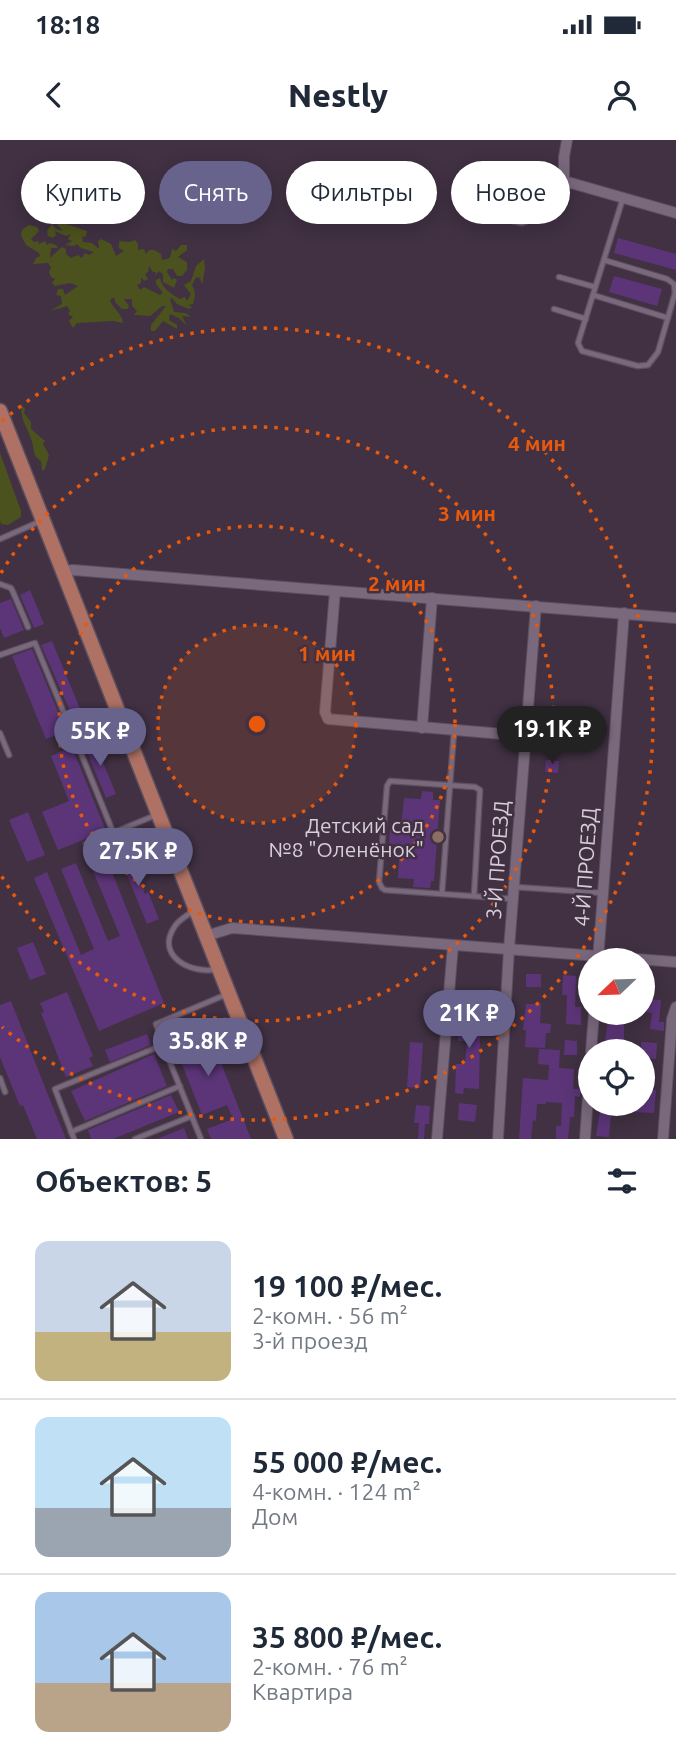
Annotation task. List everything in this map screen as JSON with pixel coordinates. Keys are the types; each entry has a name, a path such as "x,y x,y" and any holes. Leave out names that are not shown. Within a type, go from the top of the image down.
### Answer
{"main road":[{"path":"0,411 286,1139"}],"street":[{"path":"564,161 567,140"},
{"path":"570,183 676,213"},
{"path":"63,571 676,618"},
{"path":"335,591 325,712 328,719 526,736"},
{"path":"422,728 432,598"},
{"name":"3-Й ПРОЕЗД","path":"498,1139 509,949 536,606"},
{"name":"4-Й ПРОЕЗД","path":"599,948 624,613"},
{"path":"206,936 232,928 578,956"},
{"path":"437,1139 453,945"},
{"path":"655,961 676,962"},
{"path":"663,1139 672,1019 676,1007"},
{"path":"585,1139 587,1116"}],"lane":[{"path":"604,260 671,281 675,293 655,357 648,365 638,366 582,351 578,343 623,198"},
{"path":"559,277 596,287"},
{"path":"593,295 668,318"},
{"path":"554,309 586,319"},
{"path":"0,538 43,520"},
{"path":"0,584 11,588 28,627"},
{"path":"0,655 35,643 71,730"},
{"path":"442,894 454,730"},
{"path":"0,733 9,755"},
{"path":"76,741 113,832"},
{"path":"474,896 480,790 475,787 393,780 388,783 379,882 382,888 385,890 513,899"},
{"path":"86,844 158,814"},
{"path":"514,887 603,893"},
{"path":"196,909 176,924 173,930 170,943 174,956 178,962 192,970 220,969"},
{"path":"201,1139 156,1024 229,993"},
{"path":"74,1139 55,1089 163,1045"},
{"path":"0,1078 5,1092"},
{"path":"71,1132 180,1086"},
{"path":"135,1139 192,1115"}],"green space":[{"path":"52,224 63,231 57,224 66,224 87,231 86,236 82,237 83,242 92,243 99,249 98,241 101,239 111,244 116,256 124,251 119,248 119,241 135,240 138,250 144,249 146,254 149,250 154,250 161,254 162,260 170,258 172,249 176,251 181,245 187,245 187,250 178,257 187,262 187,270 182,276 177,276 173,269 168,269 167,272 172,280 177,280 174,288 163,282 163,274 159,271 155,276 156,272 149,266 145,274 148,279 144,281 141,277 141,283 137,285 140,290 144,287 160,295 163,293 156,280 160,278 162,285 170,293 180,299 185,297 187,301 191,294 184,285 191,281 196,266 204,259 202,285 200,278 196,277 192,285 195,292 193,304 188,305 192,307 189,309 170,299 174,312 186,313 191,317 182,316 187,326 170,314 169,320 177,325 177,329 163,321 155,331 151,331 151,325 166,306 162,306 150,316 134,315 137,311 132,306 132,299 124,299 129,306 128,309 122,309 114,297 110,300 123,323 77,323 73,328 69,321 73,317 68,314 70,311 67,306 50,311 62,304 61,296 56,295 58,289 63,289 65,295 78,286 70,283 55,286 52,283 55,279 49,272 51,267 48,263 33,264 40,256 39,253 26,245 21,235 22,230 29,225 37,227 39,231 31,239 34,242 38,241 39,244 45,241 47,245 50,243 58,248 51,248 50,258 62,247 71,258 78,255 82,258 85,253 89,255 94,252 77,244 65,245 72,241 68,239 71,234 66,236 55,231 53,238 48,236 47,231"},
{"path":"21,404 31,422 31,429 45,441 43,444 49,455 42,471 41,461 35,455 23,420"},
{"path":"0,453 21,511 21,517 8,525 1,524 0,520"}],"building":[{"path":"618,238 676,254 676,270 614,253"},
{"path":"614,276 662,289 657,306 609,292"},
{"path":"30,590 44,624 34,628 20,595"},
{"path":"11,599 24,630 4,638 0,628 0,603"},
{"path":"52,641 86,723 77,727 41,645"},
{"path":"32,649 66,731 46,739 12,656"},
{"path":"93,738 116,794 106,798 83,742"},
{"path":"72,747 106,831 58,850 42,812 69,801 51,756"},
{"path":"546,760 559,761 558,773 545,772"},
{"path":"422,791 433,792 433,800 440,800 434,881 431,881 430,888 413,887 414,879 398,878 400,845 389,844 390,829 401,830 404,798 421,799"},
{"path":"28,812 45,855 27,862 9,820"},
{"path":"126,847 145,894 148,892 159,919 147,924 117,850"},
{"path":"94,851 95,855 104,852 164,1003 99,1031 34,878 47,872 81,955 94,949 61,869 76,863 108,941 120,936 86,854"},
{"path":"33,942 46,974 30,980 17,948"},
{"path":"526,974 541,974 541,987 526,987"},
{"path":"563,975 576,976 575,1007 578,1007 578,1025 566,1024 567,995 562,995"},
{"path":"67,992 93,1056 89,1058 93,1066 66,1077 41,1013 44,1012 40,1003"},
{"path":"655,1000 661,1000 659,1022 664,1022 664,1031 650,1029 650,1026 655,1025"},
{"path":"11,1001 66,1139 37,1139 0,1057 0,1005"},
{"path":"462,1001 481,1002 481,1011 477,1010 476,1035 480,1036 479,1089 464,1088 463,1094 455,1093 456,1064 465,1064 467,1041 458,1041 460,1023 464,1024 465,1008 462,1008"},
{"path":"526,1004 541,1004 540,1023 551,1024 550,1033 546,1033 545,1048 525,1047 526,1030 523,1030"},
{"path":"203,1017 251,1139 211,1139 207,1129 233,1119 227,1105 202,1115 169,1031"},
{"path":"607,1026 624,1026 624,1039 605,1039"},
{"path":"147,1034 151,1045 110,1062 105,1050"},
{"path":"565,1040 577,1041 577,1055 564,1055"},
{"path":"410,1042 423,1043 420,1088 407,1087"},
{"path":"539,1049 560,1050 559,1068 574,1069 573,1089 578,1089 578,1097 575,1096 574,1117 570,1117 568,1139 556,1139 556,1126 561,1126 562,1103 546,1102 537,1104 531,1139 519,1139 523,1078 548,1080 549,1065 538,1064"},
{"path":"154,1054 167,1086 85,1121 71,1091"},
{"path":"171,1095 179,1112 113,1139 91,1139 88,1130"},
{"path":"459,1103 477,1105 475,1122 458,1120"},
{"path":"416,1105 430,1106 429,1124 425,1124 424,1139 418,1139 419,1123 414,1123"},
{"path":"599,1116 611,1116 609,1137 596,1136"},
{"path":"184,1128 188,1139 157,1139"}],"place":[{"name":"Детский сад №8 \"Оленёнок\"","path":"438,837"}]}
